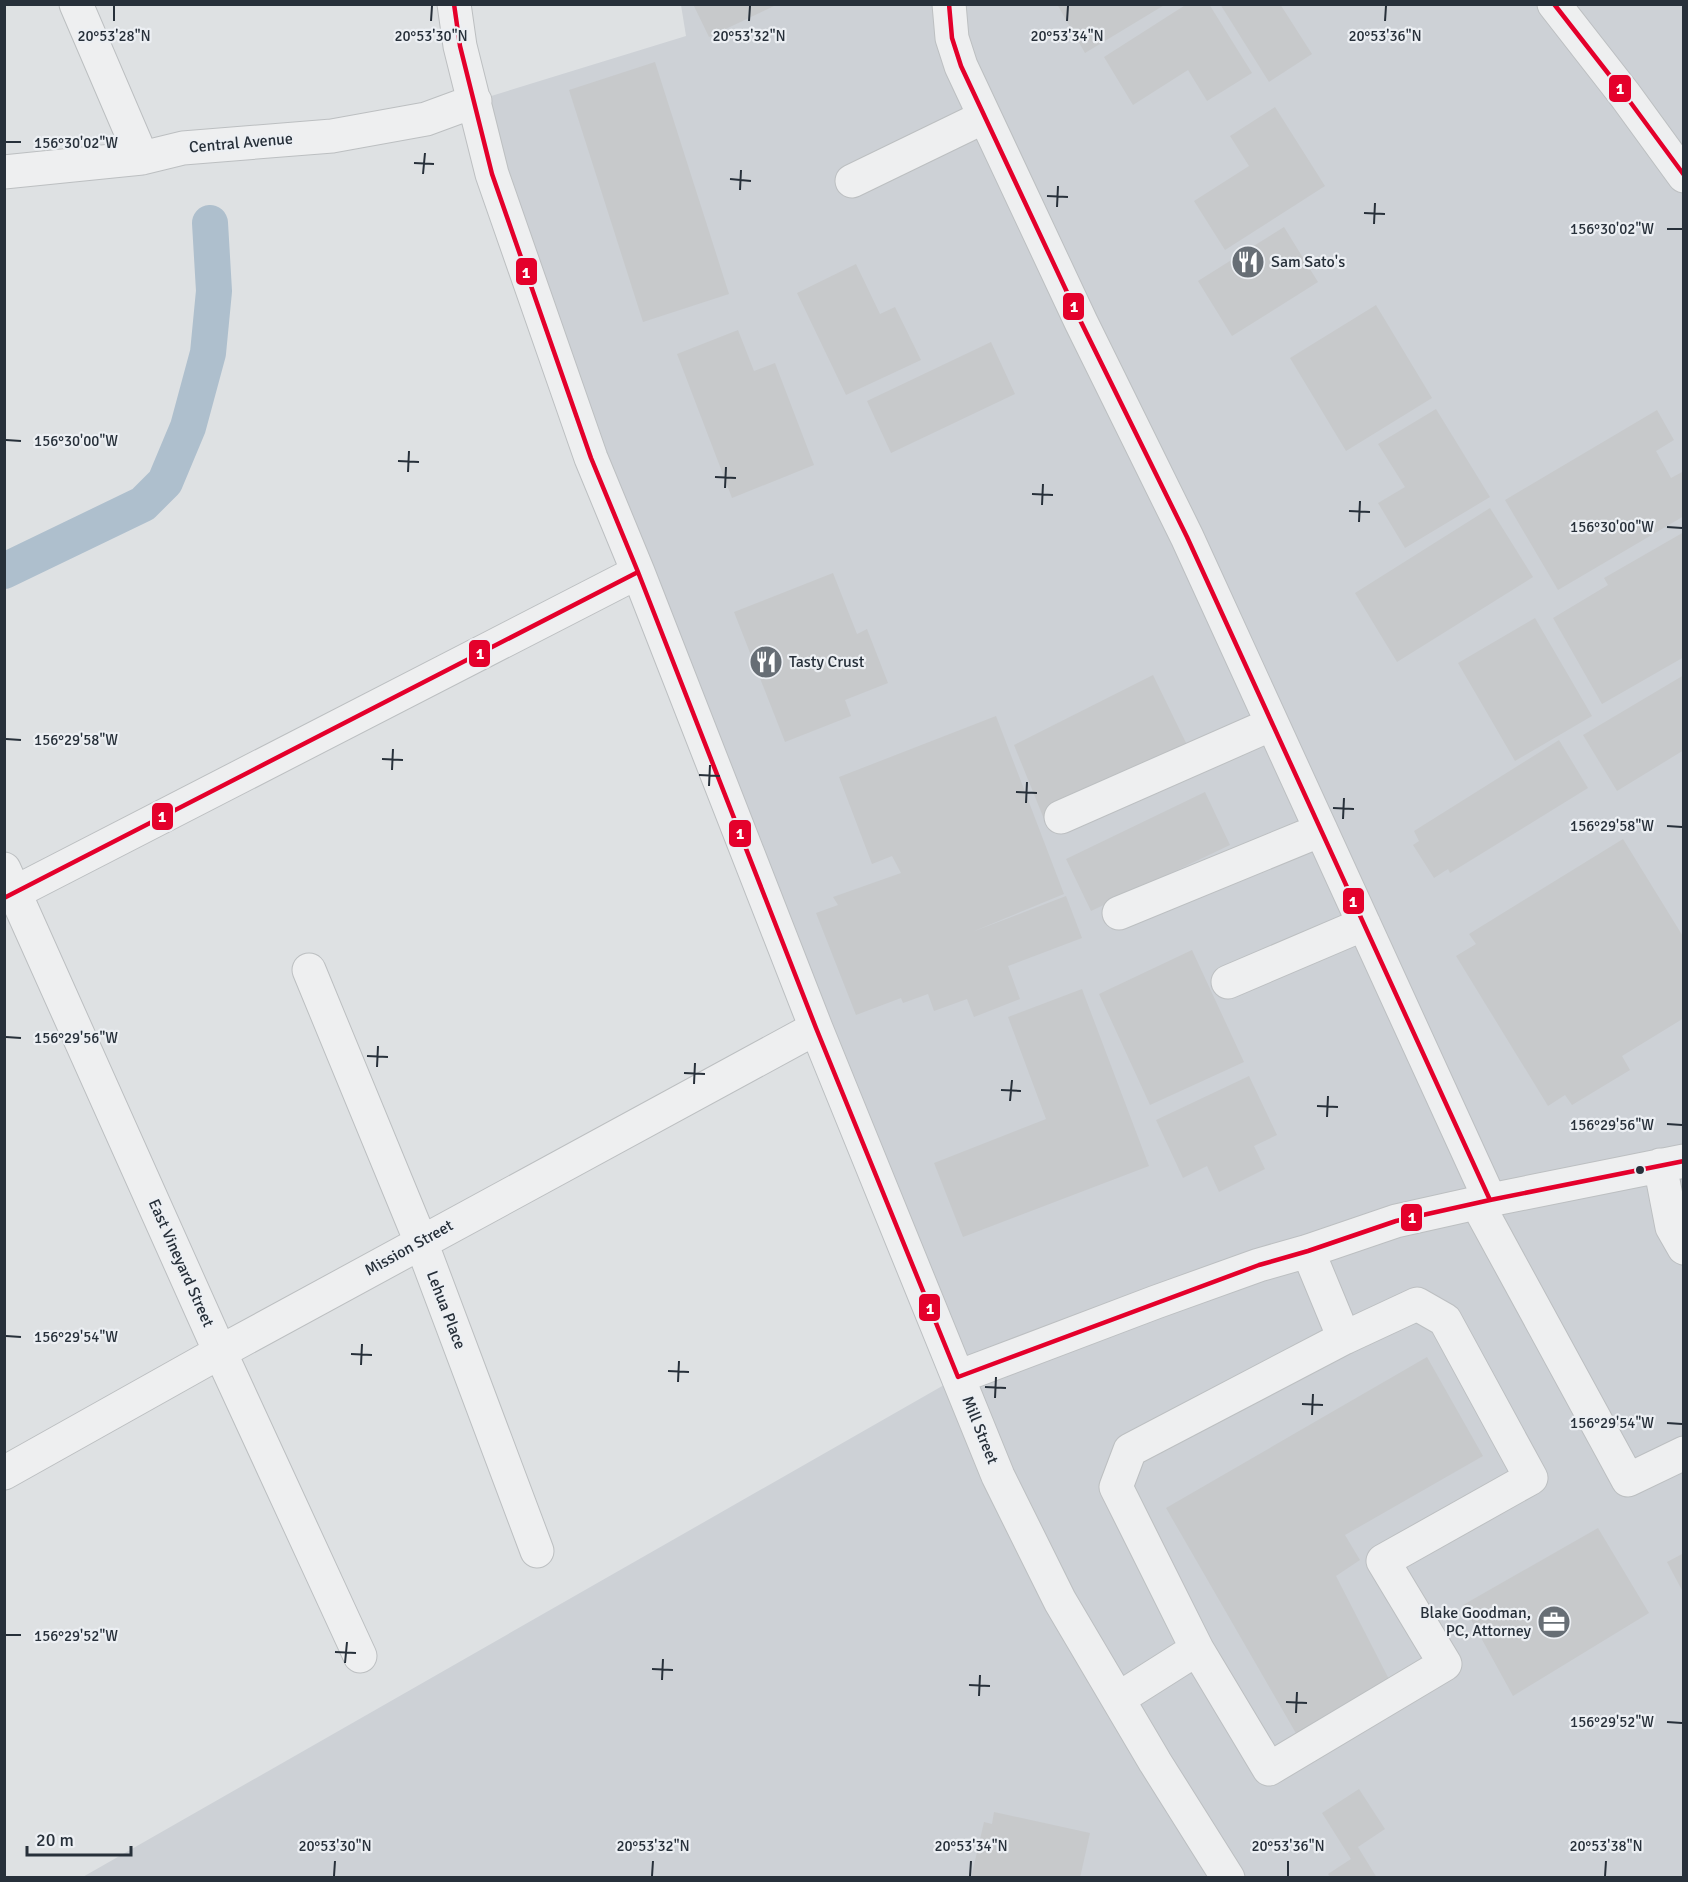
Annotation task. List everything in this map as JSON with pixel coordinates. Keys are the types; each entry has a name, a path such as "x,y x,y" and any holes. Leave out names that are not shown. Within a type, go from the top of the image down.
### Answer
{"street":[{"path":"76,4 142,158"},
{"name":"Mill Street","path":"454,4 460,46 492,174 591,458 638,572 816,1028 998,1476 1055,1591 1155,1762 1228,1878"},
{"path":"949,4 952,38 961,66 1086,332 1186,537 1321,830 1484,1202 1628,1480 1683,1453"},
{"path":"1554,4 1683,176"},
{"name":"Central Avenue","path":"4,172 142,158 183,148 332,136 426,119 475,101"},
{"path":"852,181 984,117"},
{"path":"8,887 638,572"},
{"path":"1061,817 1272,724"},
{"path":"1119,913 1321,830"},
{"name":"East Vineyard Street","path":"8,887 360,1656"},
{"path":"1228,982 1364,924"},
{"name":"Lehua Place","path":"309,970 421,1242 537,1551"},
{"name":"Mission Street","path":"4,1473 220,1352 816,1028"},
{"path":"958,1377 1166,1298 1396,1221 1672,1163 1671,1227 1683,1248"},
{"path":"1308,1251 1344,1338"},
{"path":"1417,1304 1445,1320 1531,1479 1383,1561 1445,1664 1269,1769 1197,1649 1116,1487 1130,1450 1344,1338 1417,1304"},
{"path":"1118,1699 1197,1649"}],"shaded area":[{"path":"681,5 1683,5 1683,1877 81,1878 958,1377 816,1028 475,101 686,36"}],"building":[{"path":"693,4 778,4 709,37"},
{"path":"1057,4 1166,4 1085,53"},
{"path":"1187,4 1209,4 1252,73 1207,101 1188,70 1133,105 1104,57"},
{"path":"1220,4 1280,4 1312,54 1269,82"},
{"path":"655,62 729,294 643,322 569,90"},
{"path":"1275,107 1325,186 1225,250 1194,201 1249,166 1230,136"},
{"path":"1284,227 1318,282 1232,336 1198,281"},
{"path":"856,264 880,314 895,307 921,360 846,395 797,293"},
{"path":"1376,305 1432,398 1346,451 1290,358"},
{"path":"738,330 754,371 775,363 814,465 732,498 677,354"},
{"path":"991,342 1015,394 891,453 867,401"},
{"path":"1436,409 1490,497 1405,548 1378,503 1405,487 1378,444"},
{"path":"1657,410 1674,440 1656,451 1671,478 1684,471 1684,516 1558,590 1505,500"},
{"path":"1490,508 1533,577 1397,662 1355,593"},
{"path":"1684,532 1684,657 1602,704 1553,618 1608,585 1604,578"},
{"path":"833,573 857,634 867,629 888,683 845,700 851,716 785,742 734,612"},
{"path":"1535,618 1592,716 1515,761 1458,663"},
{"path":"1153,675 1189,749 1044,819 1014,745"},
{"path":"1684,675 1684,750 1617,791 1583,735"},
{"path":"996,716 1064,894 972,932 1066,896 1082,938 1008,966 1020,999 974,1017 967,999 934,1011 928,994 903,1003 901,998 856,1015 816,913 838,905 833,897 901,873 892,856 872,864 839,777"},
{"path":"1559,740 1588,788 1450,873 1448,869 1434,878 1413,845 1419,841 1414,831"},
{"path":"1205,792 1230,845 1091,911 1066,859"},
{"path":"1623,839 1684,938 1684,1018 1622,1056 1630,1070 1572,1105 1565,1095 1548,1106 1456,956 1476,944 1469,934"},
{"path":"1192,950 1244,1062 1150,1105 1099,994"},
{"path":"1082,989 1149,1166 963,1237 934,1163 1046,1119 1008,1017"},
{"path":"1249,1076 1277,1135 1254,1146 1265,1169 1219,1192 1207,1166 1183,1178 1156,1120"},
{"path":"1427,1357 1483,1456 1345,1535 1360,1560 1336,1576 1393,1687 1301,1742 1166,1508"},
{"path":"1598,1528 1649,1613 1513,1696 1463,1605"},
{"path":"1684,1553 1684,1594 1667,1562"},
{"path":"1359,1789 1385,1829 1358,1847 1377,1878 1331,1878 1328,1874 1351,1859 1322,1813"},
{"path":"994,1812 1090,1833 1080,1878 971,1878 984,1822 992,1824"}],"waterway":[{"path":"4,571 143,504 165,482 188,427 208,353 214,291 210,223"}],"transit line":[{"name":"1","path":"454,4 460,46 492,174 591,458 638,572 816,1028 958,1377 1259,1265 1396,1221 1684,1161"},
{"name":"1","path":"949,4 952,38 961,66 1081,322 1187,537 1490,1200"},
{"name":"1","path":"1554,4 1684,175"},
{"name":"1","path":"4,898 638,572"}],"place":[{"name":"Sam Sato's","path":"1248,262"},
{"name":"Tasty Crust","path":"766,662"},
{"name":"Blake Goodman, PC, Attorney","path":"1554,1622"}]}
